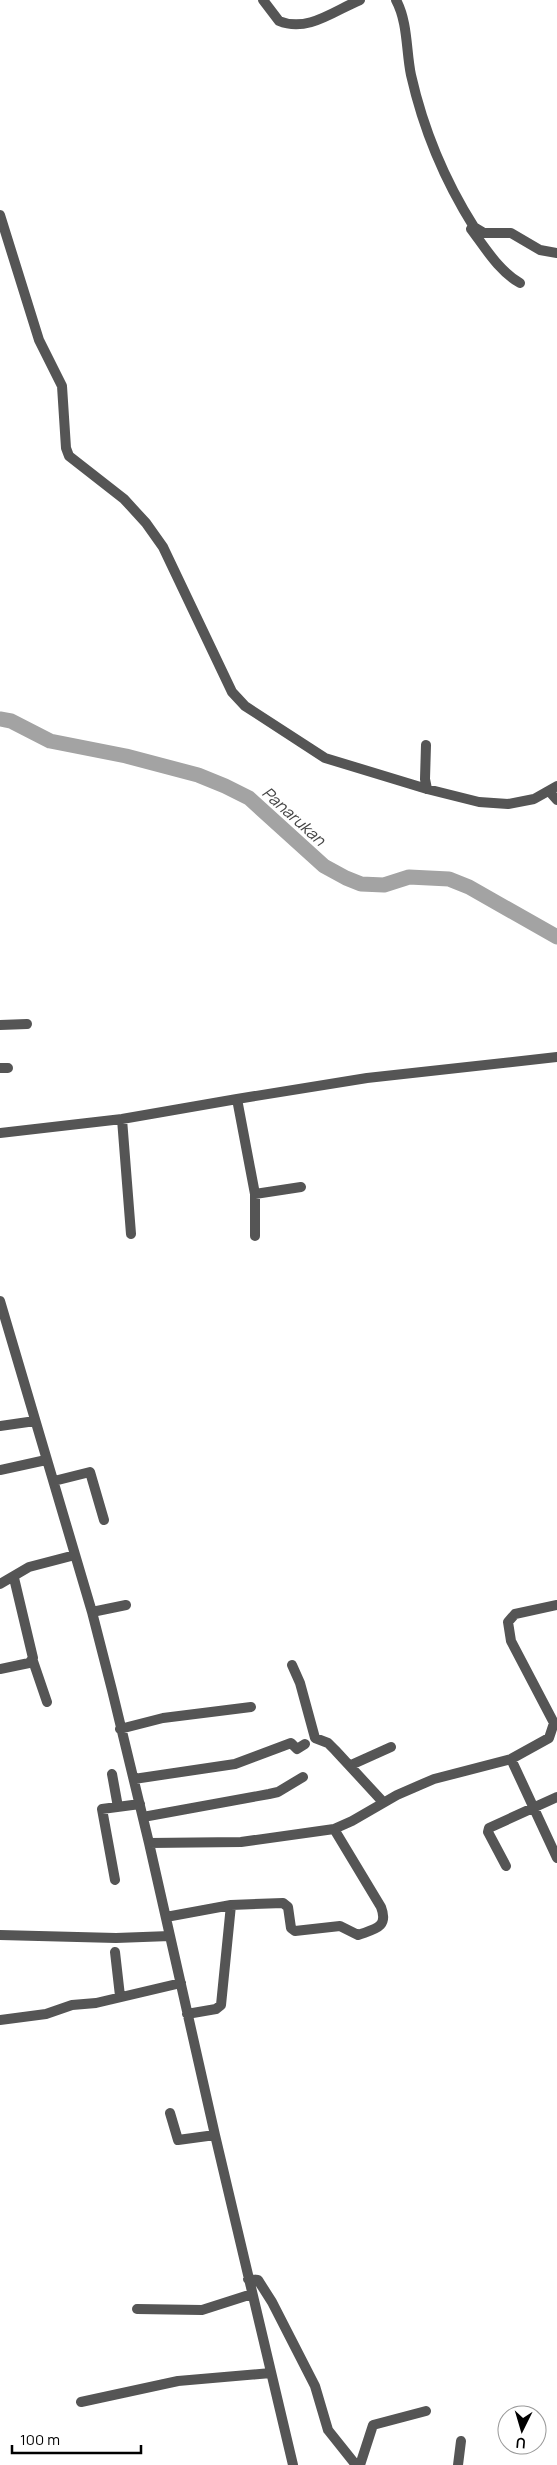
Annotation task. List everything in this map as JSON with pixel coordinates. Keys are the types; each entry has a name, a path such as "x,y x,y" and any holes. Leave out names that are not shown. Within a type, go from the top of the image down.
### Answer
{"street":[{"path":"263,0 279,21 300,24 318,20 360,0"},
{"path":"396,0 403,19 410,68 420,109 440,162 474,227 484,233 511,233 540,250 557,253"},
{"path":"0,215 39,340 62,386 66,448 69,456 124,499 155,536 170,561 235,696 246,706 325,758 427,789 479,802 500,804 526,802 553,789 557,800"},
{"path":"474,227 471,230 498,265 506,274 520,283"},
{"path":"426,745 425,779 427,789"},
{"path":"0,1025 27,1024"},
{"path":"0,1133 122,1119 367,1078 557,1057"},
{"path":"237,1100 255,1194 255,1236"},
{"path":"122,1119 131,1234"},
{"path":"255,1194 301,1187"},
{"path":"0,1301 92,1612 150,1843 187,2014 293,2465"},
{"path":"0,1426 35,1422"},
{"path":"0,1470 46,1460"},
{"path":"54,1481 90,1472 104,1520"},
{"path":"0,1584 14,1578 21,1570 75,1555"},
{"path":"14,1578 33,1661 47,1702"},
{"path":"92,1612 126,1605"},
{"path":"150,1843 241,1842 334,1828 352,1821 382,1802 434,1779 511,1759 548,1738 554,1723 511,1641 508,1622 515,1614 557,1605"},
{"path":"0,1669 33,1661"},
{"path":"292,1665 300,1683 315,1738 328,1743 351,1765 382,1802"},
{"path":"120,1729 163,1718 251,1707"},
{"path":"134,1779 220,1767 265,1754 291,1743 297,1749 305,1744"},
{"path":"351,1765 391,1747"},
{"path":"511,1759 535,1809 554,1840 557,1858"},
{"path":"112,1774 118,1807"},
{"path":"143,1817 278,1792 303,1777"},
{"path":"506,1866 488,1830 557,1797"},
{"path":"115,1880 102,1812 103,1809 140,1804"},
{"path":"166,1917 232,1905 286,1904 291,1928 298,1932 340,1926 358,1935 382,1924 384,1920 382,1907 334,1828"},
{"path":"187,2014 216,2009 221,2005 232,1905"},
{"path":"0,1934 116,1938 170,1936"},
{"path":"115,1952 120,1996"},
{"path":"0,2020 46,2014 72,2005 96,2003 180,1983"},
{"path":"170,2113 178,2140 215,2135"},
{"path":"248,2279 258,2280 272,2302 317,2392 328,2430 356,2465"},
{"path":"137,2309 202,2310 252,2294"},
{"path":"81,2402 178,2381 271,2372"},
{"path":"360,2465 373,2425 426,2411"},
{"path":"458,2465 461,2441"}],"waterway":[{"name":"Panarukan","path":"0,719 11,721 50,741 126,756 198,775 225,786 249,798 324,866 361,884 384,885 409,877 449,879 469,887 557,937"}]}
